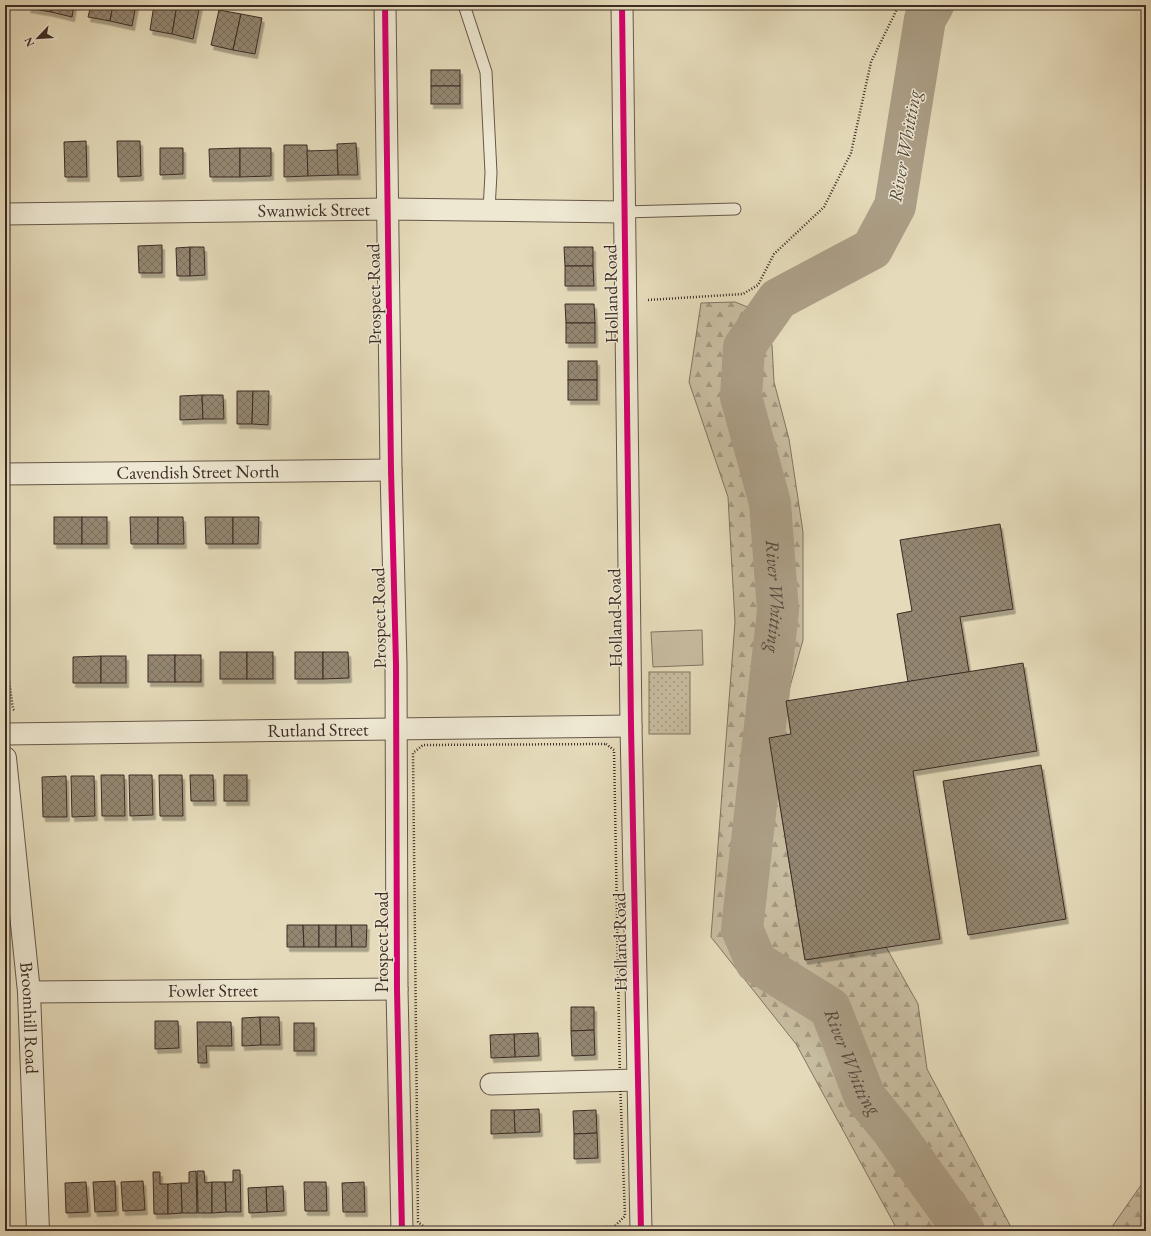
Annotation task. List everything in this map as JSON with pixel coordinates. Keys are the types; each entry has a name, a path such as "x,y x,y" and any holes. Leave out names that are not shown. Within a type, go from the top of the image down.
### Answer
{"street":[{"name":"Prospect Road","path":"385,5 396,729 397,989 392,1229"},
{"name":"Holland Road","path":"622,5 631,726 628,1080 641,1231"},
{"name":"Swanwick Street","path":"5,214 388,209 624,212"},
{"name":"Cavendish Street North","path":"5,474 391,470"},
{"name":"Rutland Street","path":"5,734 631,726"},
{"name":"Broomhill Road","path":"5,758 29,992 38,1231"},
{"name":"Fowler Street","path":"29,992 397,989"},
{"path":"491,1084 628,1080"}],"lane":[{"path":"464,5 486,72 491,173 489,210"},
{"path":"624,212 735,209"}],"path":[{"path":"626,301 743,294 758,285 774,254 824,207 851,153 871,62 899,5"},
{"path":"606,744 614,750 628,1080 625,1216 614,1227 427,1230 418,1222 413,753 423,745 606,744"},
{"path":"260,1231 392,1229"}],"green space":[{"path":"735,302 750,308 772,345 774,382 789,439 803,532 803,640 786,701 791,734 769,738 805,960 886,947 918,1004 927,1069 1013,1231 898,1231 796,1044 711,937 735,622 728,497 689,382 701,303"},
{"path":"702,630 703,665 653,667 651,632"},
{"path":"649,672 690,672 690,734 649,734"},
{"path":"1146,1178 1146,1231 1109,1231"}],"building":[{"path":"29,5 52,5 51,12 28,8"},
{"path":"52,5 74,5 72,17 51,12"},
{"path":"91,5 113,5 110,21 88,17"},
{"path":"113,5 136,5 132,26 110,21"},
{"path":"154,5 177,5 172,34 150,30"},
{"path":"177,5 200,5 193,39 172,34"},
{"path":"219,10 241,14 233,50 211,45"},
{"path":"241,14 262,18 255,54 233,50"},
{"path":"431,70 460,70 460,86 431,86"},
{"path":"431,86 460,86 460,104 431,104"},
{"path":"86,141 87,177 65,177 64,142"},
{"path":"117,141 140,141 141,176 118,177"},
{"path":"356,143 358,175 338,175 337,144"},
{"path":"284,145 307,145 308,176 284,177"},
{"path":"160,148 183,148 183,174 160,175"},
{"path":"240,148 240,177 210,177 209,149"},
{"path":"240,148 271,148 271,176 240,177"},
{"path":"337,150 338,175 308,176 307,151"},
{"path":"162,245 162,273 139,273 138,246"},
{"path":"190,247 190,276 177,276 176,248"},
{"path":"190,247 204,247 205,275 190,276"},
{"path":"564,247 593,247 593,266 565,266"},
{"path":"565,266 593,266 594,286 565,286"},
{"path":"565,304 594,304 595,323 566,323"},
{"path":"566,323 595,323 595,343 566,343"},
{"path":"568,361 597,361 597,380 568,380"},
{"path":"568,380 597,380 597,400 568,400"},
{"path":"237,391 253,391 252,424 237,424"},
{"path":"253,391 269,391 268,425 252,424"},
{"path":"202,395 203,419 180,420 180,396"},
{"path":"202,395 223,395 224,419 203,419"},
{"path":"54,517 82,517 82,544 54,544"},
{"path":"82,517 107,517 107,544 82,544"},
{"path":"130,517 158,517 158,544 131,544"},
{"path":"158,517 183,517 184,544 158,544"},
{"path":"205,517 233,517 233,544 206,544"},
{"path":"233,517 259,517 258,544 233,544"},
{"path":"1000,524 1013,609 960,617 969,672 908,682 897,614 912,611 900,540"},
{"path":"220,652 247,652 247,679 220,679"},
{"path":"247,652 273,652 273,679 247,679"},
{"path":"295,652 323,652 323,679 295,679"},
{"path":"323,652 348,652 349,678 323,679"},
{"path":"148,655 175,655 175,682 148,682"},
{"path":"175,655 201,655 201,682 175,682"},
{"path":"101,656 101,683 73,683 73,657"},
{"path":"101,656 126,656 126,683 101,683"},
{"path":"1023,663 1037,751 913,771 940,939 805,960 769,738 791,734 786,701"},
{"path":"1041,765 1066,919 968,935 943,781"},
{"path":"101,775 124,775 125,816 102,816"},
{"path":"129,775 152,775 153,815 130,816"},
{"path":"159,775 182,775 183,816 160,816"},
{"path":"190,775 213,775 214,801 191,801"},
{"path":"224,775 247,775 247,801 224,801"},
{"path":"66,776 67,817 43,817 42,777"},
{"path":"71,776 94,776 95,816 72,817"},
{"path":"287,925 303,925 304,947 287,947"},
{"path":"303,925 319,925 319,947 304,947"},
{"path":"319,925 336,925 336,947 319,947"},
{"path":"336,925 351,925 352,947 336,947"},
{"path":"351,925 367,925 366,947 352,947"},
{"path":"571,1007 594,1007 594,1030 571,1031"},
{"path":"260,1017 261,1045 242,1046 242,1018"},
{"path":"260,1017 279,1017 280,1045 261,1045"},
{"path":"155,1021 178,1021 179,1048 155,1049"},
{"path":"197,1022 231,1022 232,1046 206,1046 207,1063 198,1063"},
{"path":"294,1023 314,1023 314,1051 294,1051"},
{"path":"594,1030 595,1055 572,1056 571,1031"},
{"path":"538,1033 539,1056 515,1057 514,1034"},
{"path":"514,1034 515,1057 491,1058 490,1035"},
{"path":"539,1109 540,1132 515,1133 514,1110"},
{"path":"491,1110 514,1110 515,1133 491,1134"},
{"path":"596,1110 597,1133 574,1134 573,1111"},
{"path":"597,1133 598,1158 574,1159 574,1134"},
{"path":"233,1170 240,1170 241,1212 226,1212 225,1182 233,1182"},
{"path":"196,1171 197,1213 182,1213 181,1183 189,1183 189,1172"},
{"path":"197,1171 204,1171 205,1183 212,1182 212,1213 198,1213"},
{"path":"153,1172 160,1172 160,1184 168,1184 168,1214 154,1214"},
{"path":"115,1181 116,1211 95,1212 93,1182"},
{"path":"143,1181 145,1210 123,1211 121,1182"},
{"path":"86,1182 88,1212 66,1213 65,1183"},
{"path":"212,1182 225,1182 226,1212 212,1213"},
{"path":"304,1182 326,1182 327,1211 305,1211"},
{"path":"364,1182 365,1212 343,1212 342,1183"},
{"path":"181,1183 182,1213 168,1214 168,1184"},
{"path":"283,1186 284,1211 267,1212 266,1187"},
{"path":"266,1187 267,1212 249,1213 248,1188"}],"waterway":[{"name":"River Whitting","path":"933,5 925,19 895,206 872,249 778,299 744,347 741,397 770,503 778,611 742,929 756,962 830,1008 865,1097 892,1130 964,1231"}],"cycle path":[{"path":"385,5 391,470 396,664 397,989 402,1231"},
{"path":"622,5 631,726 641,1231"}]}
